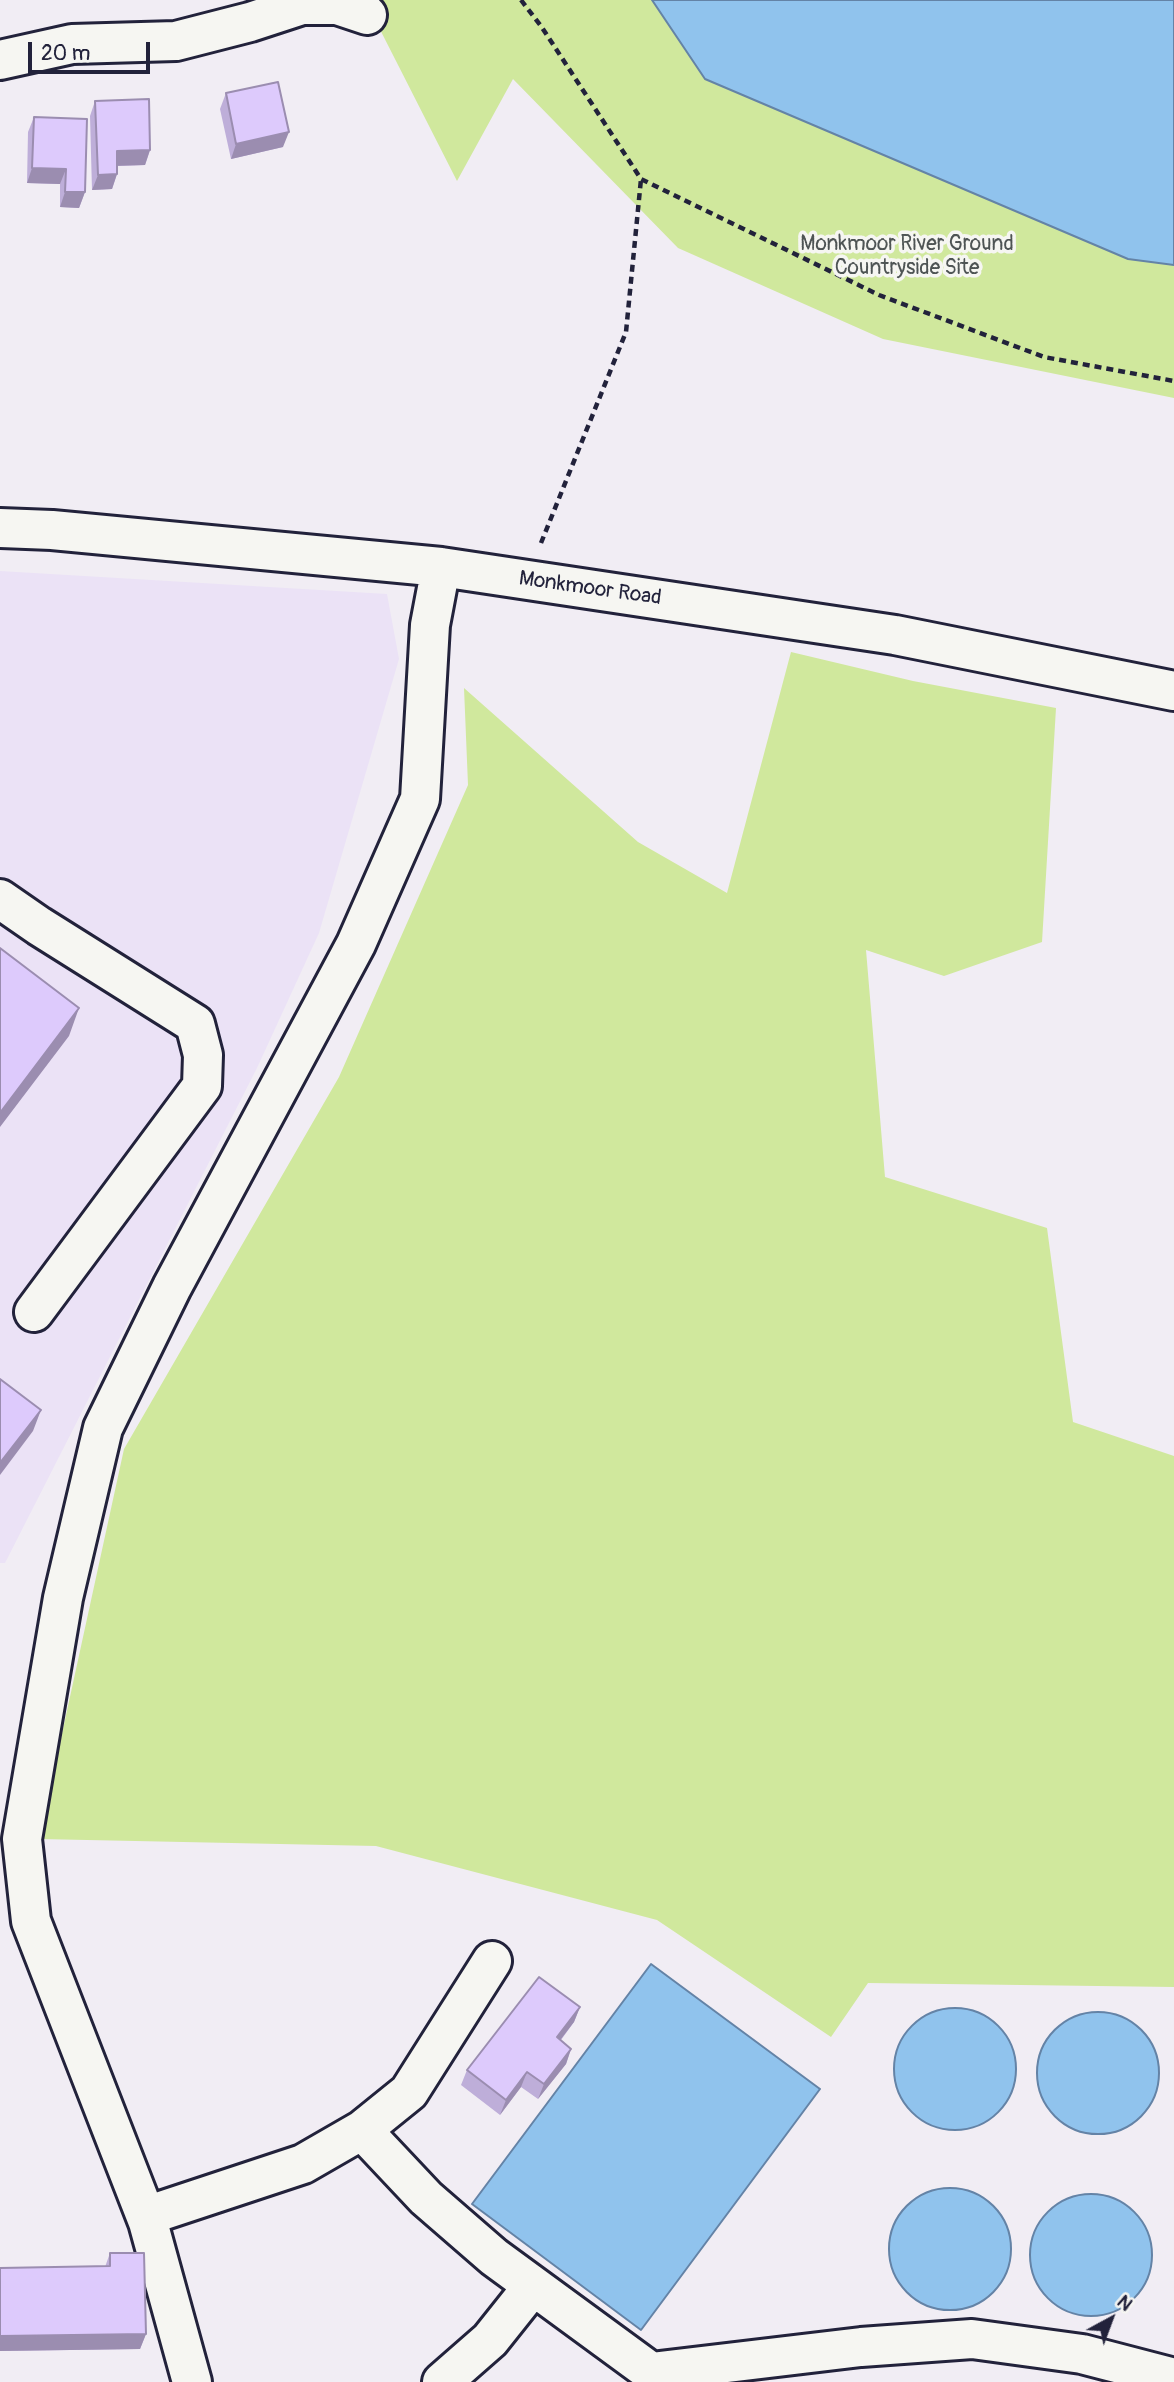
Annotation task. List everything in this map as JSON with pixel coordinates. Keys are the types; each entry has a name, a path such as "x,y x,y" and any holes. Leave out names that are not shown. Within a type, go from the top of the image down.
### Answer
{"street":[{"path":"0,60 72,44 176,41 302,5 318,3 337,5 367,15"},
{"name":"Monkmoor Road","path":"0,528 66,531 441,567 895,635 1174,691"},
{"path":"192,2382 146,2216 31,1921 22,1839 62,1598 103,1428 172,1287 356,944 420,799 430,625 441,567"},
{"path":"0,899 195,1024 203,1055 202,1086 34,1312"},
{"path":"146,2216 303,2164 362,2130 409,2092 492,1961"},
{"path":"362,2130 426,2199 494,2257 651,2372 860,2347 972,2339 1082,2354 1174,2378"},
{"path":"442,2382 490,2340 533,2286"}],"path":[{"path":"521,0 541,26 641,179 879,295 1044,357 1174,381"},
{"path":"537,581 537,552 626,332 641,179"}],"shaded area":[{"path":"0,571 387,594 399,659 319,933 257,1068 5,1563 0,1563"}],"green space":[{"name":"Monkmoor River Ground Countryside Site","path":"365,0 652,0 705,79 1128,259 1174,265 1174,398 883,339 678,248 513,79 457,181"},
{"path":"791,652 913,681 1056,708 1042,942 944,976 866,950 885,1177 1047,1228 1073,1422 1174,1456 1174,1987 868,1983 831,2037 657,1920 376,1846 39,1839 124,1449 339,1077 468,785 464,688 638,842 727,893"}],"water":[{"path":"652,0 1174,0 1174,265 1128,259 705,79"},
{"path":"651,1964 820,2089 641,2330 472,2204"},
{"path":"955,2008 978,2013 998,2026 1011,2046 1016,2069 1011,2092 998,2112 978,2125 955,2130 932,2125 912,2112 899,2092 894,2069 899,2046 912,2026 932,2013"},
{"path":"1098,2012 1121,2017 1141,2030 1154,2050 1159,2073 1154,2096 1141,2116 1121,2129 1098,2134 1075,2129 1055,2116 1042,2096 1037,2073 1042,2050 1055,2030 1075,2017"},
{"path":"950,2188 973,2193 993,2206 1006,2226 1011,2249 1006,2272 993,2292 973,2305 950,2310 927,2305 907,2292 894,2272 889,2249 894,2226 907,2206 927,2193"},
{"path":"1091,2194 1114,2199 1134,2212 1147,2232 1152,2255 1147,2278 1134,2298 1114,2311 1091,2316 1068,2311 1048,2298 1035,2278 1030,2255 1035,2232 1048,2212 1068,2199"}],"building":[{"path":"278,82 289,132 236,144 226,93"},
{"path":"149,99 150,150 117,151 117,174 98,175 95,101"},
{"path":"34,117 87,119 85,192 65,192 66,169 32,168"},
{"path":"0,948 79,1008 0,1113"},
{"path":"0,1379 41,1410 0,1463"},
{"path":"539,1977 580,2007 557,2037 571,2049 544,2084 527,2072 506,2100 467,2070"},
{"path":"110,2253 144,2253 146,2334 0,2336 0,2268 110,2266"}]}
